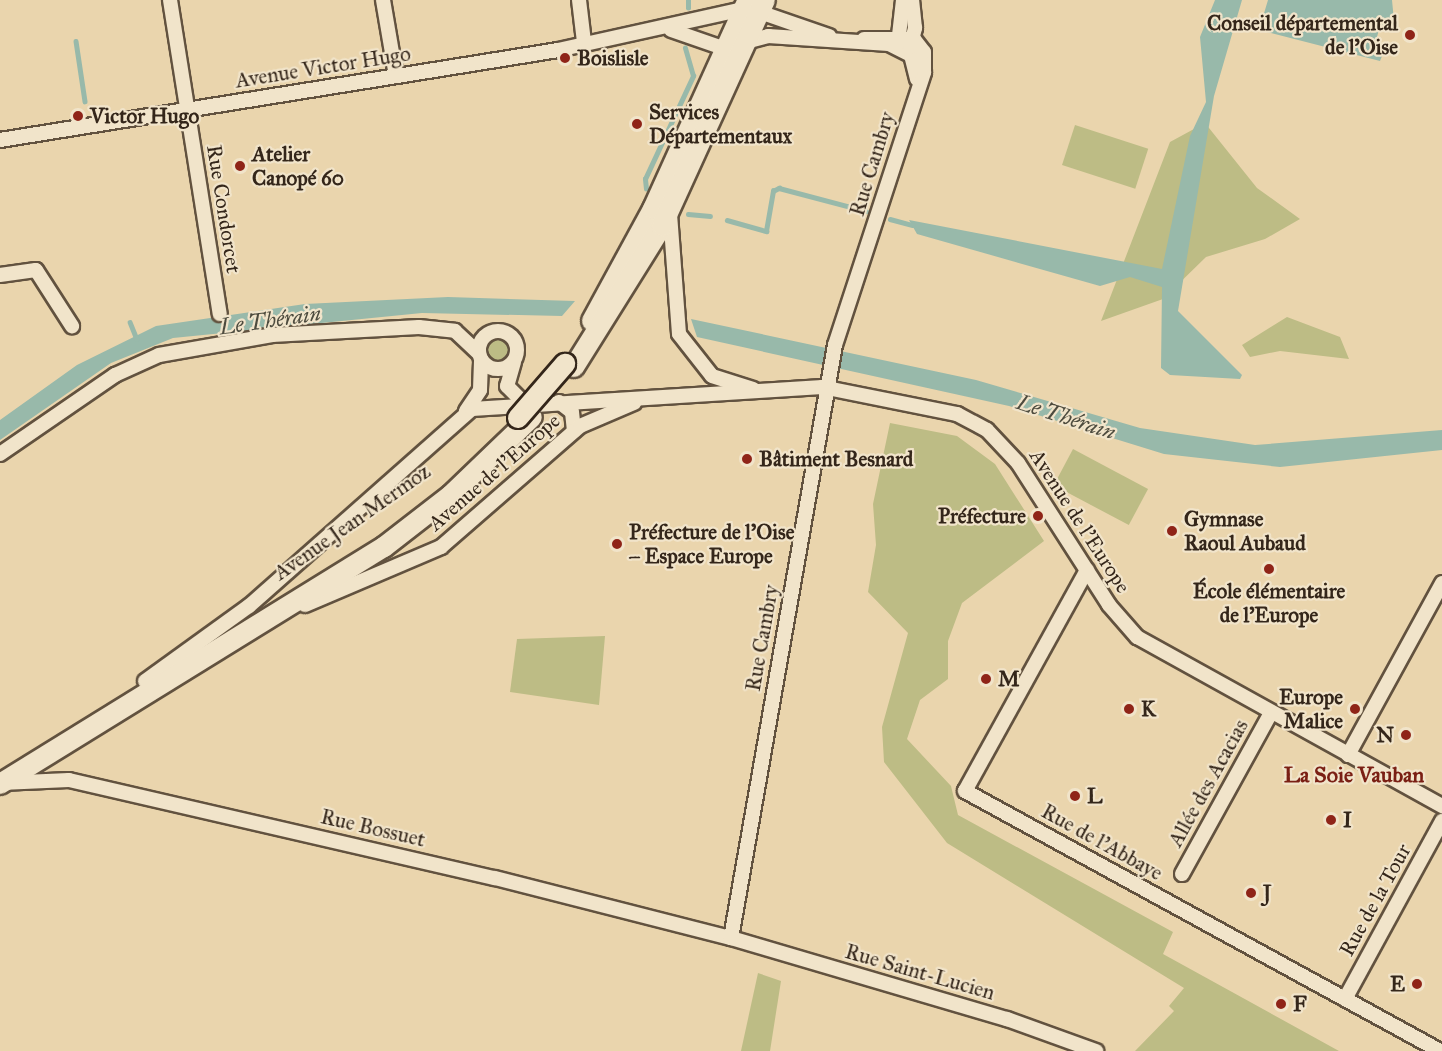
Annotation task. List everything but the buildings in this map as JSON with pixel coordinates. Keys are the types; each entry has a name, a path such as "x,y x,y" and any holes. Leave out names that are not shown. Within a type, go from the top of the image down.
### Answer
{"main road":[{"name":"Avenue Jean Mermoz","path":"0,779 241,637 417,523 569,365 629,285 670,209 744,26"},
{"name":"Avenue Jean Mermoz","path":"569,365 645,225 744,26"},
{"name":"Avenue Jean Mermoz","path":"0,779 145,681 392,529 525,412"}],"street":[{"name":"Rue Condorcet","path":"170,0 220,314"},
{"path":"383,0 396,76"},
{"path":"579,0 584,42"},
{"path":"903,0 904,43"},
{"path":"904,43 912,0"},
{"name":"Avenue Victor Hugo","path":"0,140 396,76 711,19 744,26 904,43"},
{"name":"Avenue Victor Hugo","path":"651,30 684,32 744,26 829,36"},
{"name":"Rue Cambry","path":"731,938 835,345 912,106 917,70 904,43"},
{"path":"670,209 673,302 682,339 712,376 770,392"},
{"path":"0,275 36,270 72,326"},
{"path":"0,454 122,370 169,353 272,334 419,327 455,331 497,369 513,362"},
{"path":"145,681 249,606 464,413 480,390 480,356 485,336 503,331 517,343 507,386 525,412"},
{"name":"Avenue de l'Europe","path":"464,413 525,412 559,402 644,400 770,392 828,381 957,414 987,430 1018,463 1087,570 1137,637 1442,806"},
{"name":"Avenue de l'Europe","path":"241,637 441,547 574,431 601,414 644,400"},
{"path":"559,402 572,412 574,431"},
{"name":"Rue de l'Abbaye","path":"1087,570 965,791 1440,1051"},
{"path":"1348,755 1442,583"},
{"name":"Allée des Acacias","path":"1182,874 1271,713"},
{"name":"Rue Bossuet","path":"0,779 69,780 731,938"},
{"name":"Rue de la Tour","path":"1345,999 1442,821"},
{"name":"Rue Saint-Lucien","path":"731,938 1007,1019 1096,1051"}],"shaded area":[{"path":"1205,123 1257,188 1300,219 1265,239 1206,257 1163,299 1101,321 1170,142"},
{"path":"1075,125 1148,149 1135,189 1062,165"},
{"path":"1287,317 1340,337 1349,359 1280,351 1250,357 1242,345"},
{"path":"499,340 507,343 510,351 507,359 499,362 491,359 488,351 491,343"},
{"path":"890,423 957,436 995,464 1044,541 962,603 948,641 948,679 920,700 907,739 951,786 958,815 1173,932 1163,954 1339,1051 1135,1051 1174,1011 1169,1006 1184,988 947,843 884,762 882,727 908,633 868,592 876,545 873,504"},
{"path":"1073,449 1148,489 1129,525 1054,485"},
{"path":"605,636 599,705 510,692 517,639"},
{"path":"758,973 781,981 770,1051 741,1051"}],"water":[{"path":"1215,0 1242,0 1214,96 1178,311 1242,375 1240,379 1170,375 1161,368 1162,287 1130,277 1100,286 917,234 909,220 1162,269 1190,136 1206,102 1200,37"},
{"path":"1268,0 1392,0 1394,21 1379,30 1376,40 1384,51 1380,61 1259,30"},
{"name":"Le Thérain","path":"448,297 575,301 562,316 422,313 173,338 111,363 0,440 0,420 77,365 156,326 305,304"},
{"name":"Le Thérain","path":"691,319 976,380 1140,428 1255,445 1442,430 1442,450 1280,467 1164,454 1009,406 697,337"}],"waterway":[{"path":"688,0 688,8"},
{"path":"76,41 85,101"},
{"path":"646,189 645,179 693,76 685,48"},
{"path":"727,220 766,231 773,191 779,188 866,211"},
{"path":"688,214 710,216"},
{"path":"890,219 912,225"},
{"path":"130,322 137,339"}],"place":[{"name":"Conseil départemental de l'Oise","path":"1410,35"},
{"name":"Boislisle","path":"565,58"},
{"name":"Victor Hugo","path":"78,116"},
{"name":"Services Départementaux","path":"637,124"},
{"name":"Atelier Canopé 60","path":"240,166"},
{"name":"Bâtiment Besnard","path":"747,459"},
{"name":"Préfecture","path":"1038,516"},
{"name":"Gymnase Raoul Aubaud","path":"1172,531"},
{"name":"Préfecture de l'Oise – Espace Europe","path":"617,544"},
{"name":"École élémentaire de l'Europe","path":"1269,569"},
{"name":"M","path":"986,679"},
{"name":"K","path":"1129,709"},
{"name":"Europe Malice","path":"1355,709"},
{"name":"N","path":"1406,735"},
{"name":"L","path":"1075,796"},
{"name":"I","path":"1331,820"},
{"name":"J","path":"1251,893"},
{"name":"E","path":"1417,984"},
{"name":"F","path":"1281,1004"}],"district":[{"name":"La Soie Vauban","path":"1354,775"}]}
